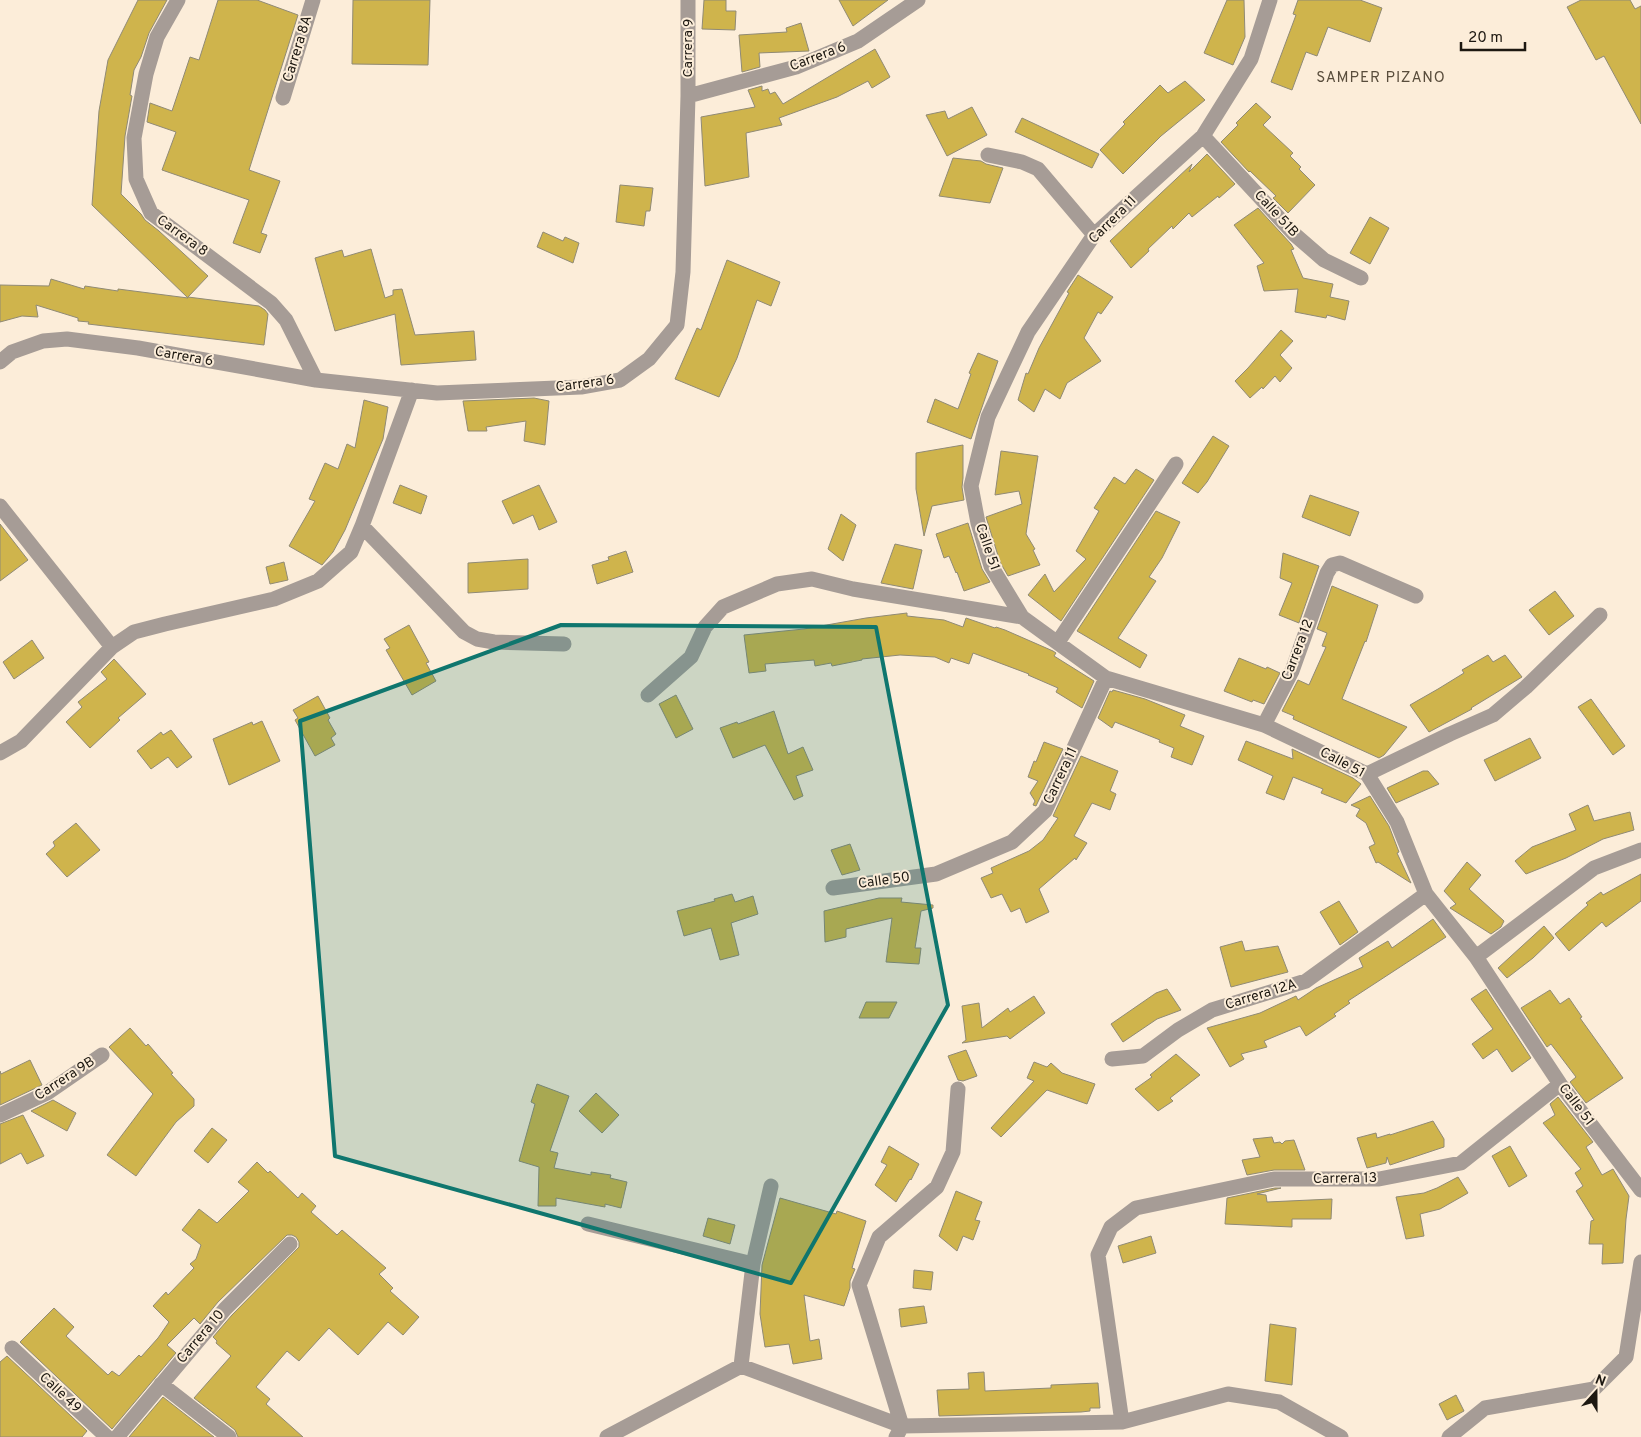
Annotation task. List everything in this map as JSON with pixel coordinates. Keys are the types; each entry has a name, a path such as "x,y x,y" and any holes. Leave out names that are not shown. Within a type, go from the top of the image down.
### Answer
{"street":[{"name":"Carrera 8","path":"178,0 157,38 146,74 134,138 136,179 151,213 271,303 286,320 316,380"},
{"name":"Carrera 8A","path":"283,98 313,0"},
{"name":"Carrera 9","path":"688,0 688,96"},
{"name":"Carrera 6","path":"0,362 12,352 43,341 67,339 138,348 316,380 437,393 581,387 620,380 649,360 677,325 683,272 688,96 796,67 858,41 918,0"},
{"name":"Carrera 11","path":"971,486 988,417 1028,332 1094,235 1203,136 1251,59 1270,0"},
{"name":"Calle 51B","path":"1203,136 1294,234 1324,260 1360,278"},
{"path":"988,155 1022,162 1038,170 1094,235"},
{"path":"0,752 21,741 112,647 134,632 274,599 318,581 350,552 362,526 412,390"},
{"path":"1058,642 1176,464"},
{"name":"Calle 51","path":"971,486 978,523 991,566 1022,617 1106,678 1264,725 1367,774 1397,822 1426,894 1476,957 1560,1084 1641,1190"},
{"path":"0,506 112,647"},
{"path":"362,526 464,632 477,639 494,642 564,644"},
{"name":"Carrera 12","path":"1264,725 1292,671 1327,572 1332,565 1340,563 1416,596"},
{"path":"648,695 691,657 705,628 723,607 777,584 812,579 853,589 1022,617"},
{"path":"1367,774 1493,715 1526,687 1600,615"},
{"name":"Carrera 11","path":"936,874 1012,842 1045,811 1106,678"},
{"path":"1476,957 1594,868 1641,850"},
{"name":"Calle 50","path":"833,888 936,874"},
{"name":"Carrera 12A","path":"1112,1059 1144,1056 1178,1030 1212,1010 1306,981 1426,894"},
{"name":"Carrera 9B","path":"0,1115 47,1093 102,1055"},
{"name":"Carrera 13","path":"1122,1422 1098,1255 1111,1227 1136,1208 1274,1179 1379,1179 1461,1163 1560,1084"},
{"path":"899,1431 859,1285 879,1237 937,1187 953,1152 958,1089"},
{"path":"741,1366 752,1264 771,1186"},
{"path":"588,1224 752,1264"},
{"name":"Carrera 10","path":"117,1437 225,1309 290,1244"},
{"path":"1450,1437 1485,1408 1594,1389 1626,1357 1641,1262"},
{"name":"Calle 49","path":"12,1348 107,1437"},
{"path":"741,1366 899,1431 1122,1422 1228,1394 1279,1402 1341,1437"},
{"path":"607,1437 741,1366"},
{"path":"161,1384 229,1437"}],"highlighted area":[{"path":"561,625 876,627 948,1005 791,1283 335,1156 300,721"}],"building":[{"path":"138,0 167,0 149,33 141,57 134,70 130,95 132,96 125,136 121,194 145,220 208,276 188,297 259,306 265,310 268,314 264,345 88,324 89,322 78,321 78,318 36,305 38,317 22,316 0,322 0,285 49,286 51,279 84,289 85,286 188,298 92,205 99,111 108,60"},
{"path":"218,0 257,0 298,15 249,170 280,181 261,233 267,235 260,253 233,243 249,200 162,170 176,132 147,122 150,103 172,111 190,57 199,60"},
{"path":"353,0 430,0 428,65 352,64"},
{"path":"704,0 726,0 726,11 736,11 735,30 702,29"},
{"path":"839,0 888,0 853,26"},
{"path":"1227,0 1244,0 1245,37 1233,65 1204,53"},
{"path":"1298,0 1360,0 1382,8 1370,42 1328,27 1317,56 1306,52 1292,90 1271,82 1296,15 1293,14"},
{"path":"1581,0 1630,0 1635,9 1641,6 1641,124 1604,56 1596,60 1567,7"},
{"path":"801,23 809,51 759,53 760,67 742,72 739,35 787,32 786,28"},
{"path":"875,49 890,77 872,88 868,81 837,97 779,118 782,125 746,133 749,177 705,186 701,117 755,107 748,90 762,86 762,91 768,89 770,94 775,92 783,104"},
{"path":"1185,81 1205,100 1161,136 1123,174 1100,150 1125,124 1123,122 1160,85 1168,93"},
{"path":"1256,103 1271,117 1263,125 1293,153 1290,156 1301,167 1299,169 1315,185 1288,213 1273,198 1276,196 1249,172 1221,142 1238,125 1236,123"},
{"path":"972,107 987,135 947,156 926,115 945,111 948,119"},
{"path":"1022,118 1099,154 1092,168 1015,132"},
{"path":"1207,154 1235,184 1192,217 1189,213 1173,229 1172,226 1131,268 1110,241 1192,164 1189,172"},
{"path":"953,158 981,161 1003,168 990,203 939,196"},
{"path":"620,185 653,188 650,211 646,211 644,226 616,222"},
{"path":"1258,208 1291,244 1294,249 1291,250 1303,278 1333,284 1330,297 1349,301 1345,320 1327,315 1326,318 1295,312 1298,289 1264,291 1257,266 1264,263 1234,225"},
{"path":"1370,217 1389,228 1370,264 1350,253"},
{"path":"543,232 563,241 565,237 579,243 573,263 537,247"},
{"path":"371,249 385,298 393,295 393,290 402,289 415,335 474,331 476,360 401,365 395,314 335,331 315,258 342,250 344,257"},
{"path":"727,260 780,282 771,306 757,300 737,358 719,397 675,379 697,328 701,330"},
{"path":"1078,275 1113,297 1101,314 1098,312 1084,338 1101,361 1067,383 1060,399 1045,389 1034,412 1018,400 1026,373 1028,374 1039,348 1069,293 1067,292"},
{"path":"1281,330 1293,341 1280,355 1292,368 1280,382 1275,376 1263,389 1262,387 1250,398 1235,381"},
{"path":"978,353 998,361 971,439 927,422 935,399 958,409 971,374 969,373"},
{"path":"534,398 549,401 545,445 524,441 526,421 486,427 487,431 468,431 463,401"},
{"path":"364,400 388,407 383,439 345,530 333,552 322,565 289,546 315,501 309,499 325,463 338,469 347,444 355,448"},
{"path":"1213,436 1229,446 1198,493 1182,483"},
{"path":"963,445 962,487 964,500 932,506 924,536 916,489 916,453"},
{"path":"1001,451 1038,456 1026,534 1035,549 1033,550 1040,565 1008,576 1000,562 986,517 1022,504 1019,491 995,495"},
{"path":"1136,469 1154,480 1061,621 1028,595 1045,574 1054,592 1086,559 1076,551 1099,511 1094,508 1114,477 1125,484"},
{"path":"400,485 427,496 421,514 393,503"},
{"path":"539,485 557,522 539,530 533,515 513,524 502,501"},
{"path":"1310,495 1359,512 1350,536 1302,517"},
{"path":"1156,511 1180,522 1162,558 1149,577 1156,581 1118,638 1147,655 1140,668 1077,631"},
{"path":"841,514 856,525 843,561 828,549"},
{"path":"968,523 982,569 990,582 964,591 949,556 944,558 936,534"},
{"path":"0,524 28,560 0,581"},
{"path":"895,544 922,550 913,589 881,583"},
{"path":"626,551 633,572 597,584 592,565 609,560 608,557"},
{"path":"1283,553 1319,566 1299,623 1279,615 1292,583 1280,578"},
{"path":"528,559 528,589 468,593 468,563"},
{"path":"284,562 288,580 270,584 266,567"},
{"path":"1332,586 1378,605 1366,642 1342,699 1407,727 1384,755 1379,758 1293,719 1294,716 1282,711 1298,680 1309,685 1326,647 1322,646 1327,633 1317,629"},
{"path":"1555,591 1574,616 1549,635 1529,610"},
{"path":"907,613 907,616 944,620 963,627 966,618 1005,630 1053,651 1056,653 1054,656 1094,681 1082,708 1056,692 1058,688 1029,674 973,653 969,664 951,658 949,663 935,657 900,655 862,659 832,666 831,663 815,666 814,660 765,664 766,671 749,673 744,635 804,629"},
{"path":"409,625 429,662 426,663 436,681 412,695 386,650 390,648 384,639"},
{"path":"32,640 44,658 14,679 3,662"},
{"path":"1488,655 1493,662 1505,655 1522,677 1472,709 1429,732 1410,705 1464,673 1462,670"},
{"path":"1239,658 1280,673 1264,704 1253,700 1252,702 1224,691"},
{"path":"114,659 146,694 118,718 120,720 90,748 66,722 82,707 78,702 107,679 101,672"},
{"path":"1113,690 1145,699 1185,715 1180,726 1204,736 1192,765 1171,757 1174,748 1159,742 1160,740 1115,722 1112,728 1098,718 1110,691 1112,692"},
{"path":"676,695 693,729 676,738 659,704"},
{"path":"318,696 336,734 331,738 335,745 315,756 295,720 298,718 293,710"},
{"path":"1591,699 1625,746 1613,755 1578,707"},
{"path":"774,711 788,754 803,747 813,770 796,776 803,796 794,800 765,745 733,758 720,728 737,722 738,724"},
{"path":"262,721 280,761 229,785 213,739 252,722 253,725"},
{"path":"171,730 192,757 177,768 168,757 151,769 137,751 161,732 163,735"},
{"path":"1530,738 1541,758 1495,781 1484,760"},
{"path":"1246,741 1293,759 1292,749 1353,778 1361,784 1346,803 1321,793 1323,789 1293,777 1284,800 1266,793 1273,776 1238,760"},
{"path":"1044,742 1063,749 1036,806 1033,805 1035,801 1030,793 1038,781 1028,777"},
{"path":"1081,756 1118,771 1110,791 1116,794 1110,810 1092,803 1074,836 1087,843 1076,860 1075,858 1039,889 1049,912 1026,923 1020,908 1011,912 1002,894 991,898 981,878 993,873 991,868 1029,851 1043,840 1058,818 1053,816"},
{"path":"1423,771 1428,771 1439,784 1396,803 1387,788"},
{"path":"1370,796 1389,826 1399,852 1397,853 1411,883 1378,862 1376,863 1369,847 1375,844 1366,823 1356,816 1360,809 1351,805"},
{"path":"1588,805 1594,821 1630,812 1634,830 1603,839 1566,858 1526,874 1515,861 1532,847 1576,830 1569,814"},
{"path":"76,823 100,850 67,877 46,854 55,846 53,842"},
{"path":"850,844 860,870 842,875 831,850"},
{"path":"1467,862 1481,875 1469,889 1504,921 1501,927 1491,934 1450,908 1456,904 1444,891"},
{"path":"1641,874 1641,901 1606,927 1602,922 1569,951 1555,934 1588,905 1586,903 1601,892 1603,895"},
{"path":"732,894 735,902 753,896 758,914 731,923 739,955 720,960 711,928 684,936 677,911 715,901 714,899"},
{"path":"879,898 902,898 901,902 933,905 933,908 921,911 915,948 921,948 919,964 886,962 892,918 846,929 846,937 825,942 824,911"},
{"path":"1339,901 1358,932 1340,945 1320,912"},
{"path":"1433,919 1446,937 1348,1001 1350,1003 1334,1014 1336,1016 1306,1036 1300,1026 1264,1041 1267,1047 1241,1054 1244,1059 1230,1067 1207,1028 1260,1013 1296,996 1298,1000 1316,988 1363,967 1359,958 1388,941 1392,948"},
{"path":"1544,926 1554,938 1533,958 1507,978 1498,968"},
{"path":"1242,941 1245,951 1278,946 1288,972 1231,987 1220,947"},
{"path":"1167,989 1181,1010 1157,1019 1123,1042 1111,1024 1156,993"},
{"path":"1486,989 1531,1058 1512,1072 1497,1049 1483,1059 1472,1044 1493,1029 1471,999"},
{"path":"1550,990 1560,1004 1569,998 1582,1017 1580,1018 1623,1078 1586,1103 1570,1082 1576,1077 1551,1044 1547,1047 1521,1008"},
{"path":"1034,996 1045,1013 1010,1039 1007,1036 962,1043 966,1040 962,1006 979,1003 982,1028 1008,1008 1010,1012"},
{"path":"866,1002 897,1002 889,1018 859,1018"},
{"path":"130,1028 146,1046 148,1044 173,1073 171,1074 194,1099 194,1106 176,1122 136,1176 107,1155 153,1094 109,1047"},
{"path":"966,1050 977,1076 963,1081 958,1080 948,1056"},
{"path":"1176,1054 1200,1075 1170,1098 1173,1101 1158,1111 1135,1089 1152,1077 1150,1075"},
{"path":"30,1060 42,1085 0,1105 0,1071 1,1074"},
{"path":"1034,1062 1047,1067 1051,1063 1062,1073 1095,1084 1087,1104 1047,1090 1001,1137 991,1128 1034,1081 1027,1078"},
{"path":"537,1084 569,1096 550,1151 558,1153 554,1168 591,1175 591,1172 611,1175 610,1178 627,1182 621,1208 605,1204 605,1207 556,1198 556,1206 538,1206 539,1167 519,1161 535,1104 531,1102"},
{"path":"596,1093 619,1115 602,1133 579,1111"},
{"path":"1558,1097 1593,1142 1586,1147 1602,1175 1613,1169 1629,1196 1623,1263 1602,1264 1603,1244 1589,1244 1591,1221 1594,1220 1576,1191 1583,1186 1575,1173 1581,1169 1543,1123 1555,1115 1550,1104"},
{"path":"53,1100 76,1113 67,1131 31,1111"},
{"path":"23,1115 44,1156 27,1164 21,1153 0,1164 0,1124"},
{"path":"1433,1121 1444,1139 1444,1147 1390,1165 1387,1157 1386,1163 1367,1168 1357,1138 1376,1133 1377,1138"},
{"path":"212,1128 227,1140 208,1163 194,1151"},
{"path":"1272,1137 1274,1143 1280,1142 1282,1144 1285,1141 1294,1140 1305,1170 1274,1170 1247,1175 1242,1160 1260,1157 1253,1139"},
{"path":"889,1146 919,1164 896,1202 875,1185 887,1165 881,1162"},
{"path":"1510,1146 1527,1176 1509,1187 1492,1156"},
{"path":"257,1162 268,1173 270,1171 298,1198 302,1193 316,1206 311,1212 337,1235 342,1230 386,1268 379,1274 393,1288 390,1291 419,1317 403,1335 388,1322 358,1355 329,1328 299,1361 287,1351 256,1387 270,1399 266,1404 303,1437 238,1437 235,1430 194,1398 231,1356 216,1343 217,1341 213,1337 299,1247 296,1237 287,1235 218,1302 200,1324 194,1318 167,1345 176,1353 112,1429 20,1342 54,1308 74,1327 66,1336 108,1375 112,1371 119,1376 139,1355 141,1357 169,1322 153,1306 166,1292 168,1295 194,1268 190,1264 196,1259 201,1245 182,1230 199,1209 217,1223 249,1191 238,1182"},
{"path":"1458,1177 1468,1193 1440,1209 1420,1214 1424,1236 1406,1239 1396,1197 1424,1193"},
{"path":"1281,1188 1257,1194 1266,1195 1267,1202 1332,1199 1331,1219 1292,1219 1292,1227 1225,1224 1227,1198"},
{"path":"956,1191 982,1202 975,1220 980,1221 973,1240 963,1236 957,1251 939,1236"},
{"path":"780,1198 836,1214 837,1211 866,1221 852,1268 855,1269 844,1306 804,1295 810,1341 819,1339 822,1359 793,1364 789,1344 765,1347 760,1314 762,1265"},
{"path":"708,1218 735,1225 730,1244 703,1236"},
{"path":"1151,1236 1156,1253 1123,1263 1118,1246"},
{"path":"914,1270 933,1272 931,1290 913,1288"},
{"path":"924,1306 927,1323 901,1327 899,1309"},
{"path":"1270,1324 1296,1328 1292,1385 1265,1381"},
{"path":"7,1356 87,1431 82,1437 0,1437 0,1362"},
{"path":"984,1372 985,1391 1051,1388 1051,1385 1098,1383 1100,1408 1090,1408 1090,1411 1081,1412 939,1416 937,1390 969,1389 968,1373"},
{"path":"1456,1395 1464,1411 1447,1420 1439,1404"},
{"path":"163,1397 214,1437 129,1437"}],"district":[{"name":"SAMPER PIZANO","path":"1381,78"}]}
